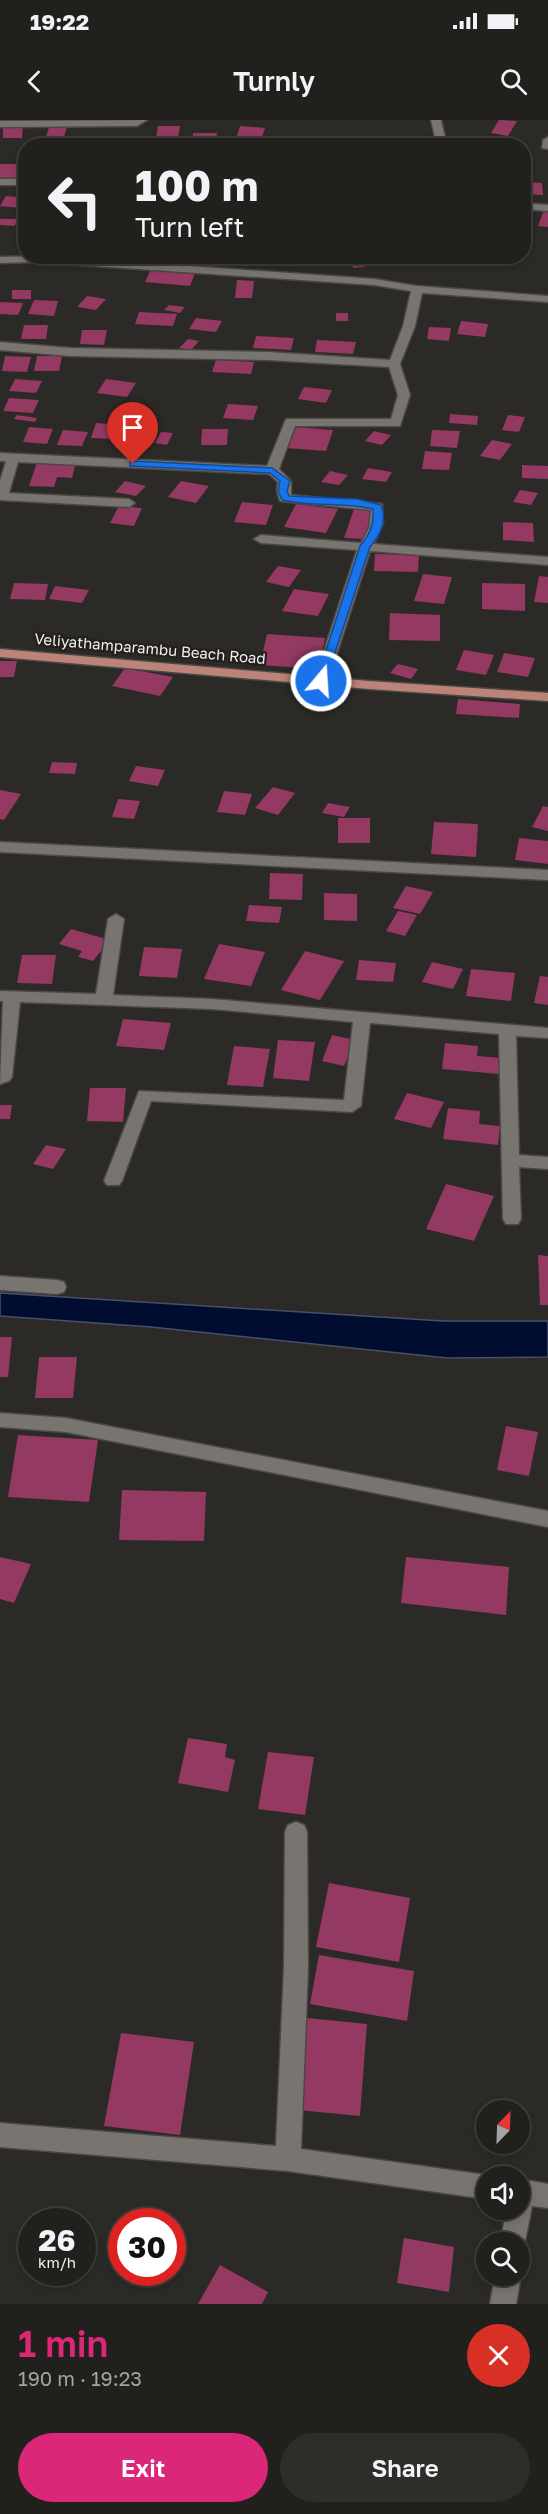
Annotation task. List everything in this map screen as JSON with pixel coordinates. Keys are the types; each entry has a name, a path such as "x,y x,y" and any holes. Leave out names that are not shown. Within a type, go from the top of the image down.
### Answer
{"main road":[{"name":"Veliyathamparambu Beach Road","path":"0,652 321,681 548,697"}],"street":[{"path":"0,124 137,123 142,120"},
{"path":"436,120 440,138"},
{"path":"0,182 18,182"},
{"path":"531,207 548,208"},
{"path":"0,260 18,259"},
{"path":"109,264 374,282 417,290 548,299"},
{"path":"272,471 290,422 396,423 404,395 394,364 409,326 417,290"},
{"path":"0,346 79,352 268,356 394,364"},
{"path":"129,502 1,496 6,457 272,471 285,481 283,491 285,498 300,501 357,502 377,507 379,520 374,536 365,546 321,681"},
{"path":"261,539 548,561"},
{"path":"0,846 548,875"},
{"path":"104,999 116,920"},
{"path":"0,1078 3,1077 6,996 212,1004 548,1033"},
{"path":"113,1182 145,1095 352,1106 363,1017"},
{"path":"507,1029 512,1219"},
{"path":"510,1160 548,1163"},
{"path":"0,1283 57,1287"},
{"path":"0,1420 66,1425 548,1519"},
{"path":"288,2159 296,1968 296,1832"},
{"path":"0,2135 288,2159 476,2186"},
{"path":"530,2193 548,2196"},
{"path":"503,2304 506,2286"}],"water":[{"path":"0,1293 443,1321 548,1321 548,1357 447,1358 151,1327 0,1316"}],"building":[{"path":"499,120 517,121 508,136 491,133"},
{"path":"23,126 22,138 3,138 3,127"},
{"path":"158,126 180,126 178,138 156,137"},
{"path":"240,126 265,128 262,137 237,136"},
{"path":"49,127 67,127 64,137 46,137"},
{"path":"193,133 217,133 216,138 192,138"},
{"path":"0,164 18,164 18,178 0,178"},
{"path":"531,182 542,183 543,195 531,194"},
{"path":"6,196 18,197 18,208 0,206"},
{"path":"544,210 548,210 548,227 538,226"},
{"path":"0,219 17,219 15,226 0,225"},
{"path":"352,264 364,264 365,267 353,268"},
{"path":"151,269 195,273 190,286 145,282"},
{"path":"237,280 254,281 252,298 235,298"},
{"path":"12,290 31,290 31,299 12,299"},
{"path":"87,296 106,299 96,310 77,307"},
{"path":"34,300 58,301 54,316 28,314"},
{"path":"0,302 23,303 18,315 0,314"},
{"path":"169,305 185,307 180,313 164,310"},
{"path":"139,312 177,314 173,326 135,324"},
{"path":"336,313 348,313 348,321 336,321"},
{"path":"196,318 222,321 216,332 189,329"},
{"path":"461,321 488,324 485,337 457,334"},
{"path":"24,325 48,325 46,339 21,339"},
{"path":"429,327 451,328 449,341 427,339"},
{"path":"82,330 107,330 104,345 80,344"},
{"path":"256,336 294,338 291,350 253,348"},
{"path":"188,339 199,341 191,350 179,348"},
{"path":"317,340 356,342 353,354 315,352"},
{"path":"5,356 31,357 27,372 2,371"},
{"path":"37,356 62,356 59,371 34,371"},
{"path":"216,360 254,362 251,374 212,372"},
{"path":"15,379 42,381 36,393 9,391"},
{"path":"106,379 136,383 127,397 97,393"},
{"path":"304,387 332,390 326,403 298,399"},
{"path":"9,398 39,400 33,413 3,411"},
{"path":"228,404 258,406 253,420 223,418"},
{"path":"450,414 478,416 477,425 449,423"},
{"path":"17,415 37,418 35,422 14,419"},
{"path":"508,415 525,417 519,432 502,430"},
{"path":"131,422 148,423 140,442 123,440"},
{"path":"96,423 121,425 115,439 91,438"},
{"path":"29,427 53,429 47,444 23,442"},
{"path":"293,427 333,430 326,451 286,448"},
{"path":"202,429 228,429 227,445 201,445"},
{"path":"63,430 88,432 82,446 57,445"},
{"path":"432,430 460,431 457,448 430,446"},
{"path":"374,431 391,435 382,445 365,441"},
{"path":"161,432 173,433 167,445 155,443"},
{"path":"492,440 512,444 500,460 480,456"},
{"path":"425,451 452,453 449,470 422,469"},
{"path":"37,462 76,463 72,478 57,477 54,487 29,486"},
{"path":"522,465 548,466 548,479 522,478"},
{"path":"368,468 392,472 386,482 362,479"},
{"path":"330,471 348,475 339,485 321,482"},
{"path":"125,481 146,486 136,496 115,492"},
{"path":"181,481 209,486 196,503 168,497"},
{"path":"520,490 538,493 531,505 513,502"},
{"path":"242,502 273,505 266,525 234,522"},
{"path":"296,504 338,509 326,533 284,527"},
{"path":"119,506 142,508 134,526 110,523"},
{"path":"354,509 373,511 364,539 344,538"},
{"path":"503,522 533,523 534,542 503,540"},
{"path":"375,554 419,555 418,572 374,571"},
{"path":"278,566 301,570 289,587 266,582"},
{"path":"423,574 452,577 444,604 414,601"},
{"path":"539,576 548,577 548,603 534,602"},
{"path":"14,583 48,584 45,600 10,599"},
{"path":"482,583 525,584 525,611 482,609"},
{"path":"55,586 89,590 82,603 49,599"},
{"path":"294,589 329,594 318,616 282,611"},
{"path":"390,613 440,615 440,641 389,640"},
{"path":"267,634 325,638 319,669 260,665"},
{"path":"464,650 494,655 486,675 456,670"},
{"path":"504,653 535,658 528,677 497,672"},
{"path":"0,661 17,661 14,677 0,677"},
{"path":"398,664 418,669 411,679 390,673"},
{"path":"125,668 173,677 160,696 112,686"},
{"path":"458,699 520,704 519,718 456,714"},
{"path":"52,762 77,763 75,774 49,773"},
{"path":"136,766 165,770 158,786 129,781"},
{"path":"273,787 295,793 278,815 255,808"},
{"path":"0,790 21,794 4,820 0,819"},
{"path":"224,791 252,794 245,815 217,812"},
{"path":"118,799 140,801 134,819 112,817"},
{"path":"328,803 350,807 344,817 322,813"},
{"path":"543,806 548,807 548,831 532,827"},
{"path":"338,818 370,818 370,843 338,843"},
{"path":"434,822 478,824 476,857 431,854"},
{"path":"519,838 548,841 548,864 515,860"},
{"path":"270,873 303,874 302,900 269,899"},
{"path":"406,886 433,892 420,914 393,908"},
{"path":"324,893 357,894 357,921 324,920"},
{"path":"249,905 282,907 279,923 246,921"},
{"path":"398,911 417,915 405,936 386,931"},
{"path":"71,929 110,940 93,961 78,957 82,951 59,944"},
{"path":"219,944 265,952 251,986 204,979"},
{"path":"144,947 182,949 177,978 139,976"},
{"path":"305,951 344,961 320,1000 281,990"},
{"path":"22,955 56,955 52,984 17,983"},
{"path":"359,960 396,963 393,982 356,980"},
{"path":"432,962 463,969 453,989 422,982"},
{"path":"471,969 515,973 511,1001 466,996"},
{"path":"540,976 548,977 548,1005 534,1003"},
{"path":"123,1019 171,1023 164,1050 116,1046"},
{"path":"332,1035 355,1040 344,1066 322,1061"},
{"path":"278,1040 315,1042 309,1081 273,1078"},
{"path":"445,1043 478,1046 477,1056 501,1058 499,1074 442,1069"},
{"path":"234,1046 270,1049 263,1087 227,1085"},
{"path":"90,1088 126,1088 123,1122 87,1121"},
{"path":"407,1093 444,1102 431,1128 394,1119"},
{"path":"0,1105 12,1105 10,1119 0,1119"},
{"path":"448,1108 480,1111 479,1124 500,1126 498,1145 443,1139"},
{"path":"46,1145 66,1149 53,1169 33,1164"},
{"path":"446,1184 494,1196 474,1241 426,1229"},
{"path":"538,1255 548,1256 548,1305 540,1305"},
{"path":"0,1337 12,1337 8,1377 0,1377"},
{"path":"39,1357 77,1357 73,1398 35,1398"},
{"path":"506,1426 538,1432 529,1476 497,1470"},
{"path":"18,1435 98,1440 89,1502 8,1497"},
{"path":"122,1490 206,1492 204,1541 119,1540"},
{"path":"0,1557 31,1564 14,1603 0,1599"},
{"path":"406,1557 509,1567 506,1615 401,1603"},
{"path":"188,1738 227,1744 225,1757 235,1760 228,1792 178,1783"},
{"path":"268,1752 314,1757 305,1815 258,1809"},
{"path":"329,1883 410,1898 399,1962 316,1947"},
{"path":"319,1955 414,1971 407,2021 310,2004"},
{"path":"307,2018 367,2024 360,2116 298,2110"},
{"path":"121,2033 194,2042 180,2135 104,2126"},
{"path":"404,2238 454,2247 449,2292 397,2283"},
{"path":"220,2265 268,2292 262,2304 198,2304"}],"route":[{"path":"133,464 272,471 285,481 283,491 285,498 300,501 357,502 377,507 379,520 374,536 365,546 321,681"}]}
